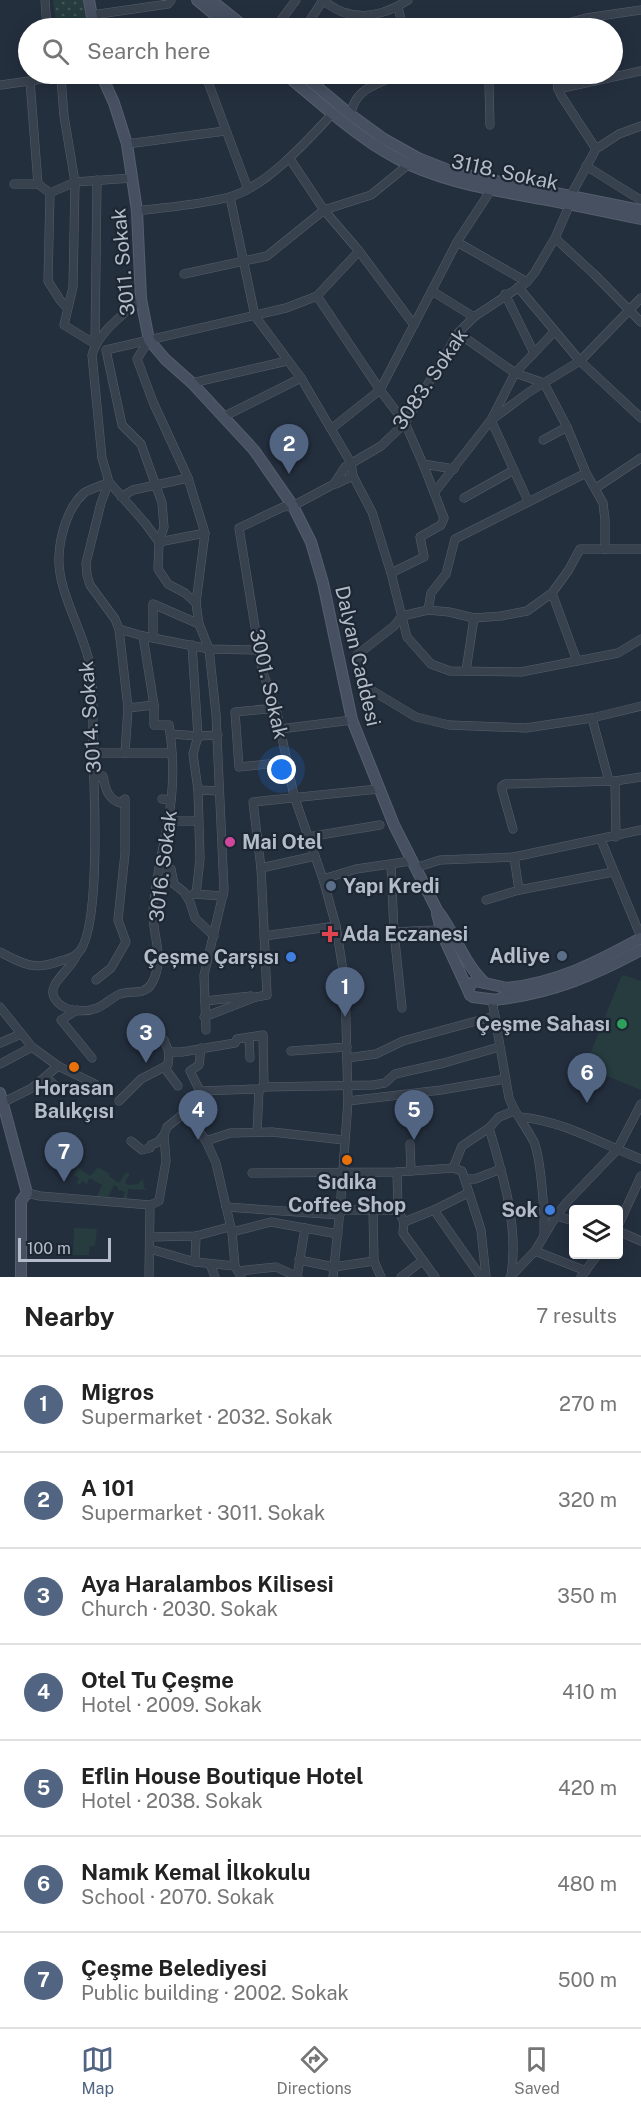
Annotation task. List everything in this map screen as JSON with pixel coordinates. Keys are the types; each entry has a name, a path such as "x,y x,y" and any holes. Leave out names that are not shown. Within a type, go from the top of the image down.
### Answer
{"main road":[{"path":"197,0 219,18"},
{"path":"211,0 234,18"},
{"name":"3011. Sokak","path":"106,84 128,144 137,211 141,299 149,340 254,450 293,506"},
{"name":"3118. Sokak","path":"297,84 380,148 409,164 443,178 490,190 641,210"},
{"name":"3118. Sokak","path":"314,84 384,139 418,159 456,173 641,219"},
{"name":"Dalyan Caddesi","path":"293,506 311,542 323,583 352,720 378,789 413,865 437,910"},
{"path":"437,910 466,959 485,983 500,995"},
{"path":"437,910 443,936 470,995 473,997 521,996 573,983 641,950"},
{"path":"500,995 566,975 641,938"},
{"path":"468,990 475,981 485,983"},
{"path":"1,1098 25,1196 26,1277"},
{"path":"21,1277 21,1201 25,1196"}],"street":[{"path":"45,0 46,18"},
{"path":"91,5 168,4 171,0"},
{"path":"282,18 296,0"},
{"path":"311,18 323,0 334,9 366,17 398,6 408,0"},
{"path":"398,6 401,18"},
{"path":"586,18 641,10"},
{"path":"623,74 641,70"},
{"path":"1,85 18,83"},
{"path":"30,84 38,184"},
{"path":"62,84 64,116 75,182 73,287 64,325 95,344"},
{"path":"209,84 248,189"},
{"path":"351,115 352,105 358,94 380,84"},
{"path":"489,84 490,125"},
{"path":"557,84 596,149 619,134 641,126"},
{"path":"558,89 580,84"},
{"path":"137,211 230,197 248,189 290,159 333,113"},
{"path":"128,144 225,131"},
{"name":"3083. Sokak","path":"239,528 283,507 293,506 334,484 345,467 381,446 405,423 458,333 474,317 505,294 527,282 535,272 555,238 586,166 596,149"},
{"path":"290,159 324,210 359,251 414,325"},
{"path":"184,274 267,256 324,210 370,195 409,164"},
{"path":"586,166 641,199"},
{"path":"50,193 75,182 132,178"},
{"path":"97,180 95,344 92,355 102,458 109,482 159,542"},
{"path":"14,184 38,184 50,193"},
{"path":"331,429 380,390 457,242 490,190"},
{"path":"50,193 48,281 67,308"},
{"path":"230,197 255,316 301,378 351,463 353,476 372,512 391,573 407,638 431,664 450,670 521,672 618,653 641,639"},
{"path":"555,238 641,322"},
{"path":"457,242 527,282"},
{"path":"196,603 168,584 158,568 159,542 163,534 164,520 157,486 141,444 122,424 106,350 255,316 286,308 317,296 359,251"},
{"path":"518,287 580,361 641,418"},
{"path":"432,291 474,317"},
{"path":"505,294 534,353"},
{"path":"317,296 405,423 444,518 441,525 420,537 424,557 391,573"},
{"path":"491,420 580,361 641,298"},
{"path":"95,344 141,299"},
{"path":"434,493 491,420 515,373 554,332"},
{"path":"458,333 515,373 544,383 567,428 586,473 603,503 605,549"},
{"path":"149,340 138,359 153,402 188,478 205,533 196,603 199,624 209,649 218,735 224,896 204,975 206,1030"},
{"path":"192,383 287,361"},
{"path":"223,417 301,378"},
{"path":"491,420 528,501"},
{"path":"543,440 567,428"},
{"path":"596,488 641,458"},
{"path":"423,464 454,469"},
{"path":"464,498 514,470"},
{"path":"428,610 431,593 446,573 455,539 586,473"},
{"path":"334,484 353,476"},
{"path":"121,497 133,490 188,478"},
{"path":"109,482 101,503 86,563 90,585 115,619 118,629 128,708 125,753"},
{"name":"3014. Sokak","path":"77,954 82,948 87,932 94,882 94,778 90,666 63,581 59,554 67,523 75,504 86,492 109,482"},
{"name":"3001. Sokak","path":"239,528 262,670 276,708 294,796 323,879 336,926 345,983 348,1101 344,1172 333,1277"},
{"path":"159,542 205,533"},
{"path":"361,684 357,655 394,626 402,616 428,610 474,618 527,611 552,592 568,571 580,549 641,549"},
{"path":"552,592 577,661"},
{"path":"153,638 153,604 199,624"},
{"path":"466,671 474,618"},
{"path":"118,629 209,649 258,650"},
{"path":"143,636 154,705 154,725 170,725 171,734 218,735"},
{"path":"192,645 198,736 193,753 198,790 200,859 196,894"},
{"path":"344,685 361,684 416,717 449,726 526,728 592,718 641,706"},
{"path":"128,708 154,705"},
{"path":"276,708 235,712 239,767 287,762"},
{"path":"592,718 612,781 616,837"},
{"path":"280,729 352,720"},
{"name":"3016. Sokak","path":"77,1010 96,1008 123,993 134,994 151,986 159,966 153,911 171,800 171,734"},
{"path":"93,753 172,753"},
{"path":"94,778 104,776 107,793 117,802 121,803 125,799 125,853 118,920 126,942 111,968 96,980"},
{"path":"513,829 502,790 503,785 612,781 641,777"},
{"path":"205,1001 267,995 261,868 253,802 378,789"},
{"path":"198,790 219,790"},
{"path":"162,799 171,800"},
{"path":"168,821 198,821"},
{"path":"308,837 380,825"},
{"path":"323,879 356,869 413,865 440,860 514,857 641,830"},
{"path":"602,840 613,873 641,938"},
{"path":"261,868 315,856"},
{"path":"514,857 519,890"},
{"path":"391,865 394,932 402,1008"},
{"path":"160,867 171,869 174,884 190,902 195,918 214,936"},
{"path":"486,900 519,890 613,873"},
{"path":"185,894 224,896"},
{"path":"264,936 336,926"},
{"path":"394,932 436,930"},
{"path":"0,952 20,963 33,966 52,964 77,954"},
{"path":"77,954 75,961 53,985 52,990 53,997 59,1005 77,1010"},
{"path":"500,995 495,1016 499,1047 514,1111 534,1143 537,1154 544,1235"},
{"path":"204,1017 256,997"},
{"path":"0,1007 32,1047 57,1066 76,1077 95,1084"},
{"path":"77,1010 61,1020 92,1058"},
{"path":"347,1058 376,1054 403,1041 495,1016"},
{"path":"0,1043 21,1034"},
{"path":"169,1052 236,1043 237,1039 263,1035 262,1088 257,1132"},
{"path":"249,1038 250,1058"},
{"path":"119,1101 141,1079 168,1065 169,1052 164,1040"},
{"path":"0,1064 32,1047"},
{"path":"291,1051 347,1047"},
{"path":"201,1048 199,1065 190,1071 200,1091 347,1087 385,1083 395,1074 444,1064 499,1047"},
{"path":"1,1098 15,1098 46,1077 57,1066"},
{"path":"164,1067 178,1086"},
{"path":"46,1077 61,1091"},
{"path":"348,1101 505,1079"},
{"path":"510,1277 535,1251 556,1216 617,1150 641,1104"},
{"path":"453,1168 462,1146 489,1128 499,1117 514,1111"},
{"path":"25,1196 150,1205 159,1201 166,1161 164,1135 167,1127 185,1113 206,1141 216,1163 238,1271"},
{"path":"520,1118 536,1119 559,1125 641,1159"},
{"path":"489,1128 501,1169 510,1216 510,1277"},
{"path":"206,1141 230,1133 257,1132 344,1140"},
{"path":"131,1141 142,1150 147,1150 164,1135"},
{"path":"410,1144 411,1171"},
{"path":"252,1173 397,1172 453,1168 462,1171 481,1230 486,1277"},
{"path":"466,1179 475,1179 501,1169"},
{"path":"397,1172 398,1210 404,1222 403,1233 435,1277"},
{"path":"623,1217 641,1176"},
{"path":"404,1222 468,1193"},
{"path":"149,1277 150,1205"},
{"path":"226,1207 340,1213 398,1210"},
{"path":"434,1210 481,1277"},
{"path":"373,1211 374,1262 381,1277"},
{"path":"556,1216 569,1220"},
{"path":"150,1237 196,1236 271,1222 338,1234"},
{"path":"150,1249 238,1271 276,1267 298,1277 305,1228"},
{"path":"623,1232 641,1241"},
{"path":"195,1262 196,1236"},
{"path":"535,1251 584,1274 594,1259"},
{"path":"299,1260 334,1267 374,1262"},
{"path":"400,1277 422,1261"},
{"path":"210,1264 215,1277"},
{"path":"516,1277 521,1265"}],"green space":[{"path":"53,0 85,0 88,18 56,18"},
{"name":"Çeşme Sahası","path":"624,975 641,981 641,1090 585,1067 621,977"},
{"path":"78,1167 90,1176 98,1167 119,1183 126,1172 130,1174 125,1182 128,1185 138,1184 143,1178 144,1188 147,1190 128,1189 127,1200 123,1198 125,1192 118,1190 118,1187 114,1185 108,1197 97,1196 102,1185 89,1178 87,1184 82,1181 80,1185 77,1183 79,1178 74,1175"},
{"path":"74,1228 97,1229 95,1246 90,1246 89,1255 73,1255"}],"place":[{"name":"A 101","path":"289,474"},
{"name":"Mai Otel","path":"230,842"},
{"name":"Yapı Kredi","path":"331,886"},
{"name":"Ada Eczanesi","path":"330,934"},
{"name":"Adliye","path":"562,956"},
{"name":"Çeșme Çarșısı","path":"291,957"},
{"name":"Migros","path":"345,1017"},
{"name":"Çeşme Sahası","path":"622,1024"},
{"name":"Aya Haralambos Kilisesi","path":"146,1063"},
{"name":"Horasan Balıkçısı","path":"74,1067"},
{"name":"Namık Kemal İlkokulu","path":"587,1103"},
{"name":"Otel Tu Çeşme","path":"198,1140"},
{"name":"Eflin House Boutique Hotel","path":"414,1140"},
{"name":"Sıdıka Coffee Shop","path":"347,1160"},
{"name":"Çeşme Belediyesi","path":"64,1182"},
{"name":"Sok","path":"550,1210"}]}
